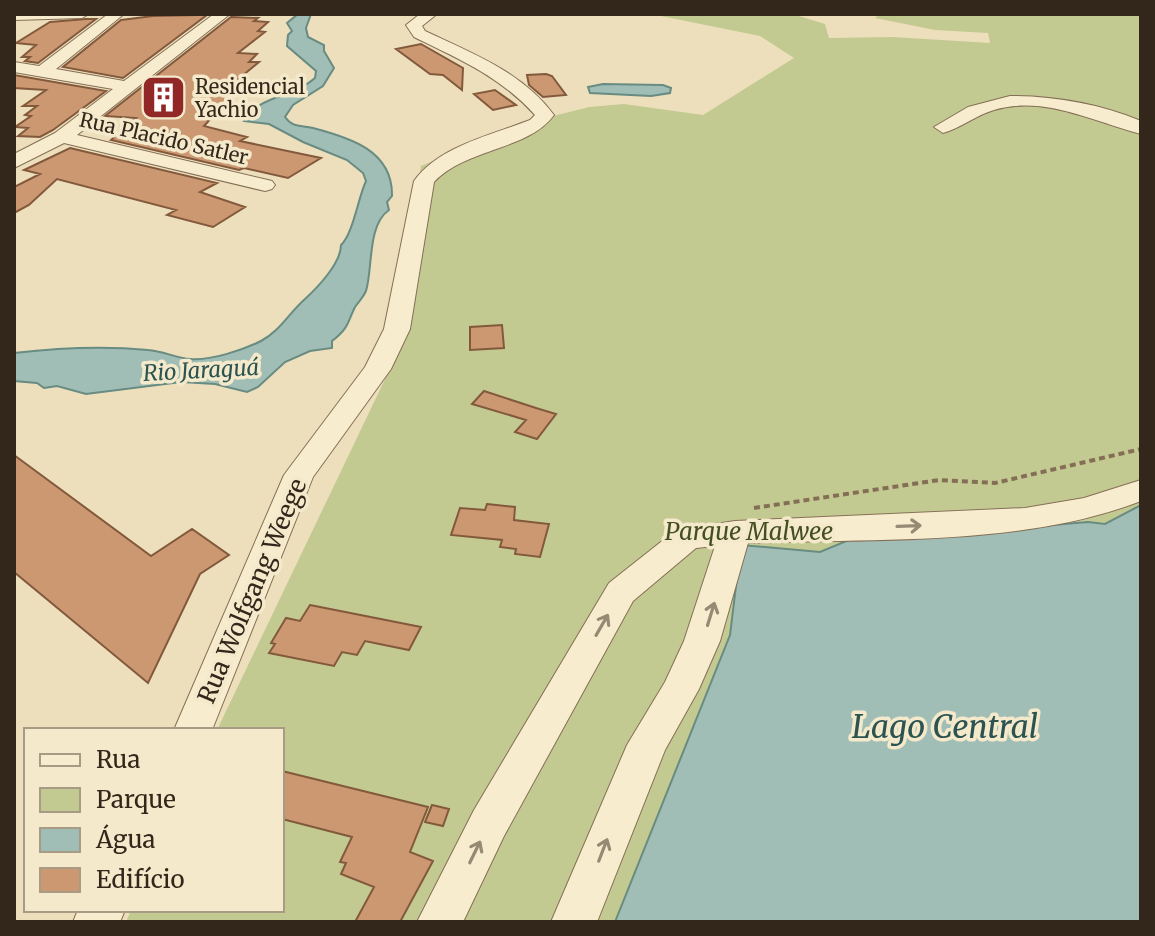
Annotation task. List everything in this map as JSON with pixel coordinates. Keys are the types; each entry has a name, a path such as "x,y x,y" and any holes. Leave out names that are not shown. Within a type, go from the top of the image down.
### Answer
{"street":[{"path":"14,16 82,14"},
{"path":"42,72 117,14"},
{"name":"Rua Placido Satler","path":"62,137 223,14"},
{"name":"Rua Wolfgang Weege","path":"194,728 299,475 378,369 397,329 424,181 437,167 537,124 545,115 522,90 496,71 419,34 414,25 430,14"},
{"path":"14,67 129,87"},
{"path":"943,127 987,107 1011,102 1091,110 1141,128"},
{"path":"14,162 62,137"},
{"name":"Rua Placido Satler","path":"62,137 265,185"},
{"path":"440,922 489,823 621,592 687,538 740,520 1015,522 1071,513 1114,502 1141,490"},
{"path":"574,922 647,745 680,689 702,641 740,520"}],"path":[{"path":"740,520 939,480 995,483 1141,449"}],"green space":[{"name":"Parque Malwee","path":"651,14 792,14 825,24 829,38 893,37 990,43 988,33 935,30 875,18 880,14 1141,14 1141,922 126,922 130,912 284,912 284,728 218,728 387,375 421,166 529,122 589,107 624,104 703,115 794,58 760,36"}],"water":[{"name":"Rio Jaraguá","path":"298,14 311,14 306,28 308,37 324,45 334,68 323,86 293,105 285,117 294,125 342,137 367,149 385,168 392,196 387,202 389,210 382,217 374,236 366,291 345,329 332,341 332,348 310,351 285,362 258,387 247,392 215,384 181,382 86,394 57,386 44,388 37,383 14,381 14,353 115,348 198,359 236,351 274,332 328,274 352,224 366,181 363,173 347,160 269,124 244,121 258,106 315,78 316,71 287,46 288,35 292,31 287,23"},
{"path":"603,84 663,85 671,88 670,93 651,96 590,93 588,87"},
{"name":"Lago Central","path":"1141,505 1141,922 615,922 730,635 741,545 820,552 861,535 887,540 926,530 1088,522 1105,524"}],"building":[{"path":"207,15 123,78 63,67 121,20"},
{"path":"231,17 258,18 254,21 268,22 258,31 265,32 238,53 257,54 249,62 259,62 219,95 231,96 204,126 247,137 240,141 321,158 288,178 244,168 239,170 111,140 136,118 105,116"},
{"path":"96,19 38,63 25,61 30,57 22,57 36,45 16,43 50,22"},
{"path":"421,44 463,68 462,90 443,75 430,74 396,49"},
{"path":"14,75 106,91 40,137 18,136 28,128 15,127 31,116 25,115 37,106 23,106 46,90 14,88"},
{"path":"527,75 552,76 566,95 543,97 529,85"},
{"path":"495,90 516,105 493,110 474,94"},
{"path":"70,148 217,183 200,192 245,207 213,227 167,215 176,210 57,179 29,205 14,213 14,187 40,174 24,170"},
{"path":"502,325 504,348 470,350 470,327"},
{"path":"484,391 556,414 537,439 515,432 526,420 472,404"},
{"path":"14,455 151,556 192,529 229,555 200,574 148,683 14,572"},
{"path":"487,504 515,507 514,520 549,524 540,557 515,554 516,549 500,547 502,540 451,535 460,508 485,510"},
{"path":"310,605 421,627 409,650 365,641 357,655 342,652 334,666 269,653 275,644 271,643 286,618 300,621"},
{"path":"284,771 428,807 410,852 433,861 400,922 355,922 374,887 341,874 346,863 340,862 352,837 284,820"},
{"path":"432,805 449,809 443,826 425,822"}],"place":[{"name":"Residencial Yachio","path":"164,97"}]}
